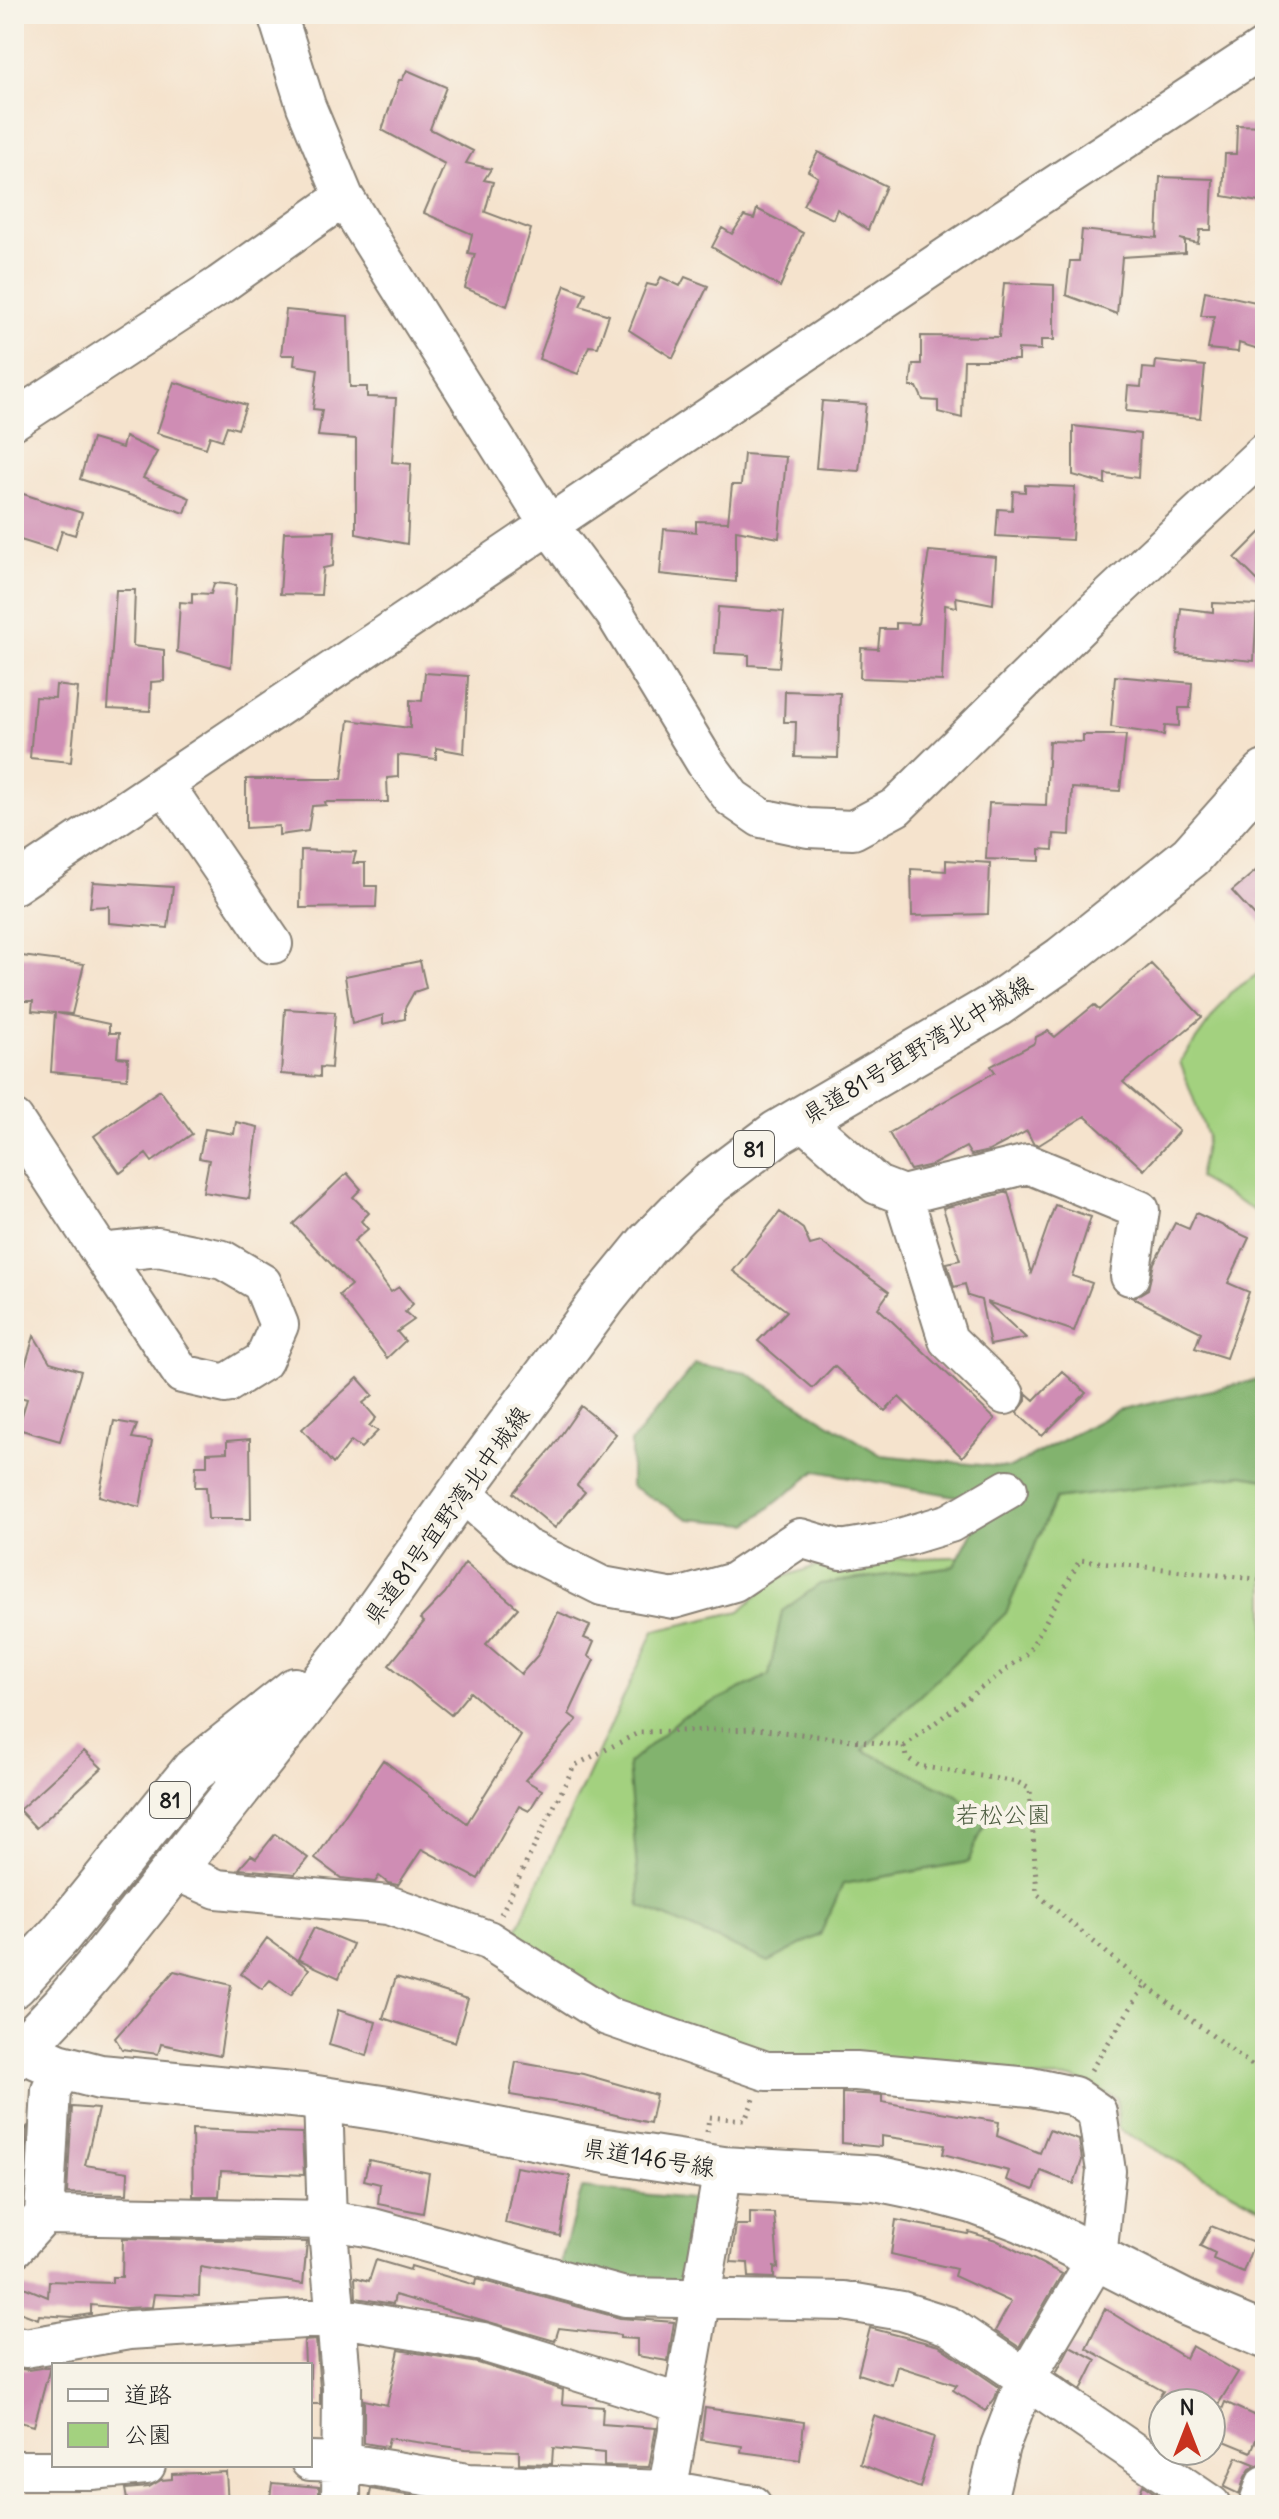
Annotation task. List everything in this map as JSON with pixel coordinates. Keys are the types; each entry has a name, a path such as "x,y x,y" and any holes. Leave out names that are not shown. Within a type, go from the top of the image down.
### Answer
{"main road":[{"name":"県道81号宜野湾北中城線","path":"17,2050 63,2006 353,1644 461,1491 647,1245 712,1182 744,1156 801,1118 996,1005 1062,959 1191,856 1260,790"},
{"name":"県道81号宜野湾北中城線","path":"18,1971 60,1935 193,1771 353,1644"},
{"name":"県道146号線","path":"17,2050 100,2077 323,2099 606,2151 715,2153 928,2189 973,2201 1023,2220 1186,2303 1265,2336"}],"street":[{"path":"277,14 306,106 344,197 549,525 615,614 705,762 732,798 761,818 808,828 853,830 896,807 1096,610 1265,452"},
{"path":"14,885 950,254 1265,47"},
{"path":"14,420 220,285 344,197"},
{"path":"164,784 273,944"},
{"path":"801,1118 877,1185 903,1195 1028,1164 1140,1210 1130,1276"},
{"path":"14,1120 101,1253 182,1374 226,1384 263,1361 279,1325 262,1283 223,1260 158,1247 101,1253"},
{"path":"903,1195 948,1340 1005,1395"},
{"path":"461,1491 524,1547 537,1554 602,1586 674,1599 734,1582 800,1538 841,1550 887,1542 950,1523 1008,1489"},
{"path":"174,1870 217,1889 388,1905 488,1940 607,2016 766,2071 856,2071 1031,2087 1074,2096 1097,2112 1106,2171 1097,2258 1026,2378 1000,2446 986,2505"},
{"path":"18,1971 63,2006"},
{"path":"14,2248 44,2215 51,2090 64,2067"},
{"path":"323,2099 327,2220 342,2387 325,2461 341,2505"},
{"path":"666,2497 701,2298 715,2153"},
{"path":"44,2215 327,2220 373,2228 625,2297 844,2301 902,2311 949,2326 1211,2505"},
{"path":"14,2345 25,2348 129,2330 337,2317 483,2342 682,2404"},
{"path":"325,2461 468,2483 752,2505"},
{"path":"14,2470 124,2467"},
{"path":"1258,2505 1265,2485"}],"path":[{"path":"488,1940 574,1766 640,1732 756,1729 904,1746 1028,1653 1080,1560 1265,1580"},
{"path":"904,1746 906,1757 919,1766 1017,1782 1030,1789 1037,1894 1145,1985 1265,2075"},
{"path":"1074,2096 1145,1985"},
{"path":"715,2153 709,2117 745,2120 766,2071"}],"green space":[{"path":"1265,969 1265,1217 1198,1178 1207,1136 1180,1062 1230,993"},
{"path":"695,1364 747,1373 881,1455 1010,1468 1117,1411 1265,1378 1265,1479 1242,1475 1055,1499 1006,1613 863,1750 957,1795 986,1821 968,1862 843,1884 820,1935 769,1962 640,1906 628,1764 682,1717 769,1675 782,1611 820,1584 954,1566 988,1502 816,1471 749,1524 689,1519 631,1486 631,1442"},
{"name":"若松公園","path":"1265,1461 1265,2210 1118,2129 1117,2098 1075,2079 800,2075 631,2010 511,1942 654,1631 740,1611 774,1580 831,1561 985,1556 1043,1482"},
{"path":"582,2188 709,2201 697,2293 558,2271"}],"building":[{"path":"407,70 446,87 430,129 473,151 466,163 491,169 484,180 493,182 485,212 531,229 507,306 465,288 475,254 468,253 472,234 424,213 445,164 382,130 399,80"},
{"path":"1237,125 1265,126 1265,203 1223,196 1225,154 1236,154"},
{"path":"818,152 886,186 868,230 837,209 833,219 803,205 818,177 808,171"},
{"path":"1160,177 1213,179 1211,230 1200,230 1198,243 1180,239 1185,241 1185,253 1122,257 1117,314 1066,295 1070,261 1079,261 1082,230 1157,238"},
{"path":"757,209 803,233 780,287 712,247 722,228 732,234 744,216 754,219"},
{"path":"661,277 680,286 685,277 708,286 673,358 629,330 647,284 656,286"},
{"path":"1004,283 1054,285 1054,340 1041,340 1041,350 1018,349 1018,360 964,360 962,418 938,412 938,401 923,400 917,387 910,387 913,364 921,364 921,336 999,337"},
{"path":"565,285 586,293 580,306 609,315 598,347 589,346 578,374 539,359"},
{"path":"1205,291 1265,304 1265,351 1239,343 1238,352 1208,349 1214,316 1201,316"},
{"path":"286,310 348,316 350,387 367,387 367,397 396,398 392,462 411,464 407,544 356,534 356,439 318,436 322,410 313,409 318,369 294,365 295,355 281,355"},
{"path":"1156,361 1205,366 1200,418 1126,411 1128,386 1141,387 1143,368 1155,369"},
{"path":"174,382 246,405 238,429 227,426 222,440 210,436 206,448 157,433"},
{"path":"822,401 866,404 859,471 816,468"},
{"path":"1073,426 1140,434 1138,478 1105,474 1105,484 1073,475"},
{"path":"125,437 157,452 143,478 190,498 185,513 80,479 92,439 122,448"},
{"path":"744,454 786,457 779,538 736,530 736,582 660,574 664,529 696,532 696,521 728,522 732,485 741,485"},
{"path":"1025,485 1075,487 1072,540 996,536 998,509 1012,510 1013,491 1025,492"},
{"path":"14,491 82,513 75,535 62,531 56,551 14,538"},
{"path":"1265,528 1265,588 1235,558"},
{"path":"335,531 333,566 323,568 321,595 280,594 284,532"},
{"path":"929,551 996,557 993,604 956,597 957,607 945,605 942,681 860,678 861,648 878,649 880,629 896,629 896,623 918,624"},
{"path":"214,583 236,585 231,667 177,652 180,602 192,603 192,593 211,594"},
{"path":"116,590 135,590 133,646 164,650 164,681 151,682 150,711 108,709"},
{"path":"1213,603 1257,605 1254,661 1177,654 1181,608 1213,612"},
{"path":"718,607 784,612 779,667 749,665 749,655 715,653"},
{"path":"425,673 468,676 464,753 436,748 436,759 398,755 398,777 387,778 388,802 325,802 326,805 312,806 308,831 279,835 279,826 246,828 246,779 342,779 349,720 410,728 410,700 422,701"},
{"path":"1115,676 1192,683 1190,708 1179,708 1179,726 1165,725 1164,735 1111,727"},
{"path":"56,685 78,688 71,762 30,758 35,697 55,698"},
{"path":"785,691 840,693 838,758 795,757 796,722 784,722"},
{"path":"1083,735 1126,735 1120,791 1072,788 1070,835 1054,834 1053,850 1040,849 1040,861 986,859 989,803 1046,805 1049,741 1083,742"},
{"path":"301,850 356,852 353,863 365,863 365,886 377,886 376,907 300,908"},
{"path":"946,860 990,863 988,914 912,916 911,869 946,871"},
{"path":"1265,863 1265,927 1232,891"},
{"path":"93,882 173,887 168,928 109,923 109,906 90,907"},
{"path":"14,955 84,964 72,1014 57,1013 109,1024 109,1033 119,1033 117,1057 128,1058 127,1079 51,1072 55,1013 32,1011 33,1001 14,1001"},
{"path":"420,961 426,988 414,992 405,1008 405,1019 383,1024 383,1015 352,1024 345,976"},
{"path":"1151,964 1202,1017 1123,1082 1179,1131 1144,1170 1085,1116 1039,1145 1033,1143 1027,1131 989,1151 971,1155 966,1147 932,1165 910,1170 889,1133 995,1072 991,1066 1035,1043 1036,1037 1048,1031 1055,1037 1094,1005 1099,1010"},
{"path":"285,1009 335,1012 331,1068 320,1067 320,1077 281,1074"},
{"path":"160,1090 192,1134 152,1162 146,1154 120,1173 94,1136"},
{"path":"236,1122 258,1127 249,1199 203,1192 209,1160 199,1158 205,1129 234,1134"},
{"path":"347,1173 361,1189 353,1197 369,1213 361,1221 368,1229 354,1241 391,1292 399,1287 413,1304 405,1312 414,1320 397,1332 405,1341 387,1358 339,1295 351,1285 293,1224"},
{"path":"1008,1192 1031,1273 1055,1205 1091,1217 1072,1276 1092,1283 1074,1331 987,1302 1026,1338 990,1345 981,1300 968,1296 965,1284 954,1287 947,1263 960,1260 943,1208"},
{"path":"780,1212 803,1229 810,1245 821,1242 889,1292 878,1308 995,1419 962,1457 899,1397 885,1411 834,1366 813,1388 758,1341 787,1311 733,1271"},
{"path":"1196,1213 1249,1238 1228,1283 1249,1292 1226,1358 1195,1348 1201,1332 1133,1298 1148,1289 1154,1263 1175,1223 1189,1229"},
{"path":"34,1336 50,1362 81,1371 60,1441 18,1429 27,1399 16,1396"},
{"path":"1062,1371 1086,1393 1042,1436 1017,1413 1026,1401 1026,1393 1034,1400"},
{"path":"358,1378 373,1395 363,1403 376,1418 369,1426 378,1431 361,1448 351,1441 333,1464 302,1429"},
{"path":"581,1406 616,1434 577,1485 585,1492 555,1528 513,1493 552,1448"},
{"path":"114,1421 137,1425 132,1438 152,1441 140,1507 99,1496"},
{"path":"250,1439 251,1519 208,1519 206,1487 195,1487 196,1466 207,1466 207,1453 227,1452 227,1441"},
{"path":"465,1563 518,1608 486,1644 521,1674 538,1655 558,1612 590,1626 584,1638 594,1642 588,1656 594,1660 569,1714 577,1720 525,1780 542,1790 529,1811 519,1806 478,1879 422,1849 398,1885 388,1883 379,1876 375,1882 341,1878 315,1859 383,1760 467,1823 521,1736 470,1692 451,1715 389,1665 424,1622 420,1619 445,1593"},
{"path":"84,1751 102,1768 36,1828 19,1810"},
{"path":"275,1834 308,1858 295,1874 239,1869 251,1855 256,1858"},
{"path":"314,1928 353,1944 339,1978 298,1959"},
{"path":"267,1938 309,1969 291,1995 270,1980 262,1989 241,1974"},
{"path":"174,1971 231,1985 220,2056 161,2044 158,2054 122,2049 115,2038"},
{"path":"396,1977 468,1999 455,2042 383,2018"},
{"path":"338,2010 376,2022 367,2056 329,2045"},
{"path":"516,2062 583,2074 656,2095 650,2123 578,2106 510,2095"},
{"path":"842,2093 882,2095 882,2102 999,2122 997,2136 1040,2153 1049,2130 1079,2140 1082,2160 1074,2184 1041,2171 1034,2190 1006,2180 1009,2171 943,2154 945,2145 881,2136 881,2147 842,2143"},
{"path":"72,2107 98,2109 85,2165 128,2172 127,2194 67,2193"},
{"path":"27,2127 24,2187 14,2186 14,2140"},
{"path":"192,2129 302,2133 304,2175 221,2171 219,2196 193,2196"},
{"path":"369,2160 429,2173 423,2213 378,2204 380,2184 364,2180"},
{"path":"516,2167 570,2176 560,2236 505,2223"},
{"path":"750,2212 774,2213 778,2268 774,2267 774,2278 749,2277 748,2263 731,2262 736,2225 750,2225"},
{"path":"896,2220 969,2232 996,2240 1062,2274 1019,2347 995,2331 1011,2302 954,2276 956,2269 891,2254"},
{"path":"1211,2226 1254,2243 1243,2272 1213,2259 1215,2253 1200,2246"},
{"path":"123,2238 307,2242 303,2284 200,2267 199,2296 154,2294 152,2307 91,2305 91,2314 72,2317 39,2315 38,2319 14,2310 14,2283 48,2297 49,2281 112,2283 112,2277 122,2277"},
{"path":"376,2260 410,2270 411,2266 475,2285 476,2279 620,2318 674,2322 668,2361 637,2356 637,2339 620,2338 620,2335 559,2328 555,2341 395,2295 393,2304 356,2298 355,2277 369,2281"},
{"path":"1105,2309 1186,2358 1192,2346 1238,2372 1227,2390 1227,2387 1156,2387 1086,2348"},
{"path":"870,2328 939,2346 999,2387 995,2398 986,2411 953,2390 957,2385 897,2366 892,2385 858,2374"},
{"path":"316,2340 320,2404 312,2404 312,2363 305,2363 304,2341"},
{"path":"1070,2346 1096,2360 1081,2390 1056,2373"},
{"path":"399,2350 478,2363 563,2390 562,2404 603,2407 602,2424 656,2428 649,2467 604,2466 604,2453 553,2448 552,2464 519,2463 519,2451 465,2449 389,2438 387,2447 364,2443 364,2400 387,2405"},
{"path":"50,2367 34,2426 14,2420 14,2368"},
{"path":"1227,2403 1264,2420 1251,2452 1227,2442"},
{"path":"705,2408 804,2422 800,2460 741,2452 742,2446 701,2440"},
{"path":"874,2416 934,2437 920,2488 860,2464"},
{"path":"1237,2457 1257,2465 1245,2477 1239,2494 1224,2487"},
{"path":"226,2472 228,2505 128,2505 125,2489 149,2487 161,2480 172,2479 172,2474"},
{"path":"272,2483 319,2487 319,2505 269,2505"},
{"path":"1143,2485 1169,2503 1168,2505 1135,2505"},
{"path":"371,2489 435,2500 435,2505 368,2505"}]}
